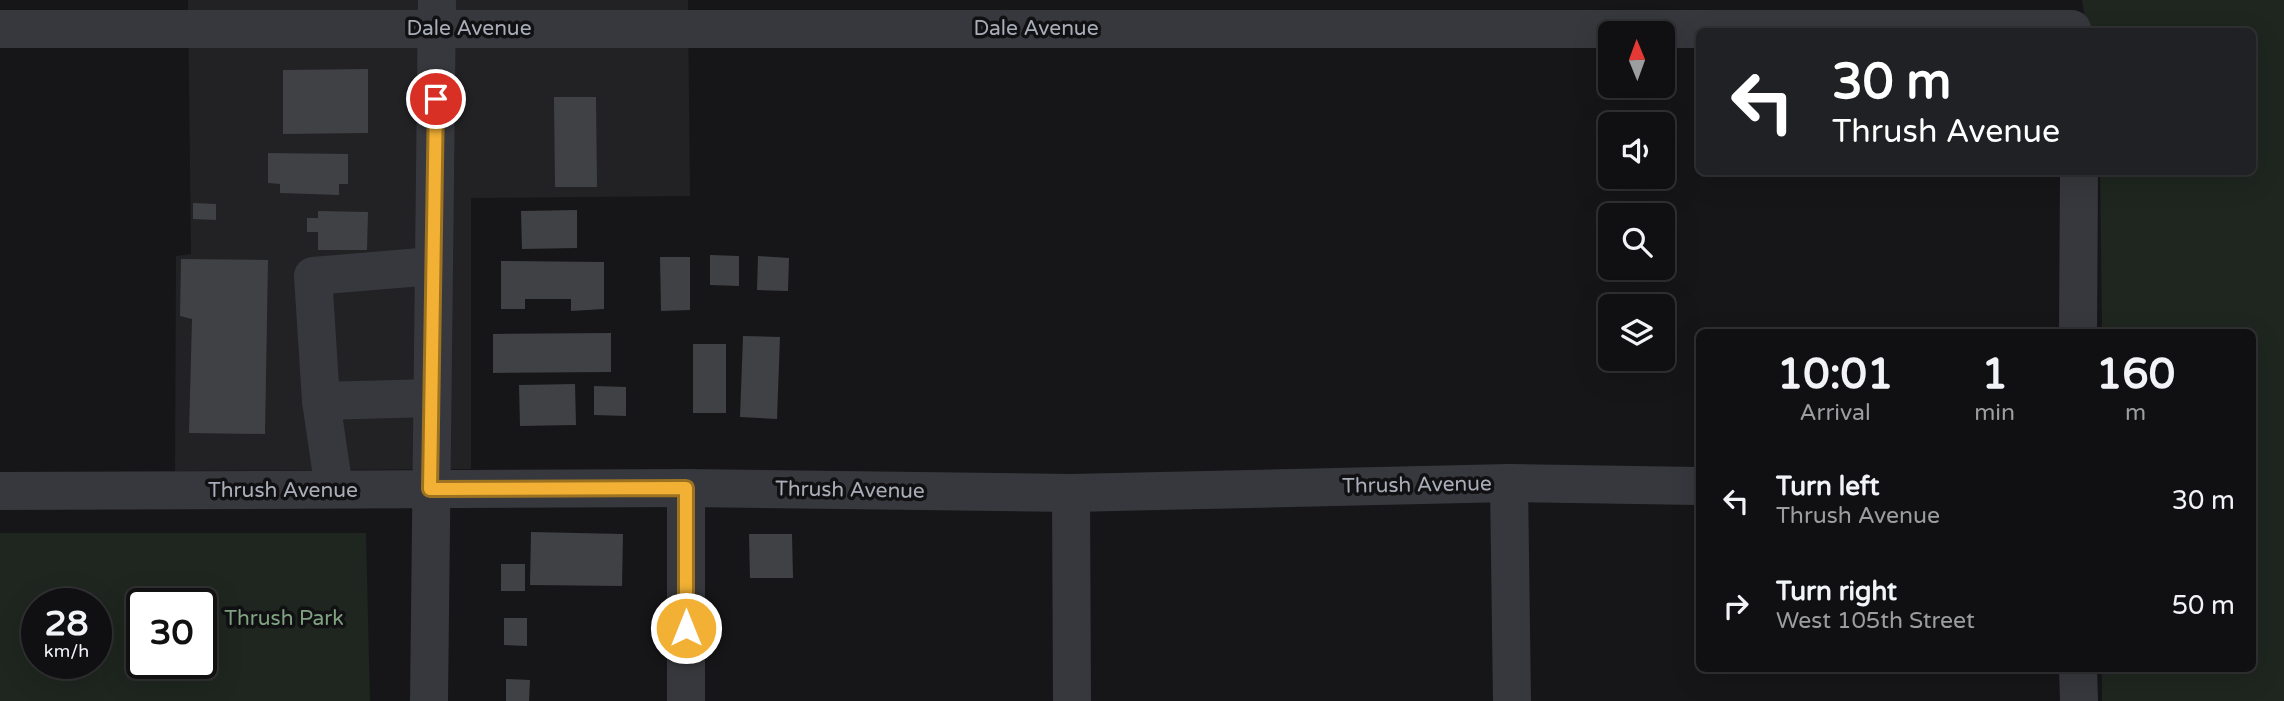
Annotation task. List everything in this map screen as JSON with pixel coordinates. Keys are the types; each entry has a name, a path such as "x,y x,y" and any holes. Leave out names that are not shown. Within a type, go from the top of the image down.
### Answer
{"street":[{"name":"Dale Avenue","path":"0,29 437,14 2071,20"},
{"path":"429,701 437,14"},
{"path":"2078,329 2079,175"},
{"path":"334,489 321,401 313,276 433,266"},
{"path":"321,401 432,398"},
{"path":"1509,483 1512,701"},
{"name":"Thrush Avenue","path":"0,491 686,488 1071,492 1509,483 1696,486"},
{"path":"686,488 686,701"},
{"path":"1071,492 1072,701"},
{"path":"2078,672 2079,701"}],"shaded area":[{"path":"188,0 688,0 690,196 471,198 471,469 175,471 176,256 191,254"}],"green space":[{"path":"2082,0 2284,0 2284,701 2102,701 2102,672 2256,672 2256,329 2102,329 2100,175 2256,175 2256,28 2087,28"},
{"name":"Thrush Park","path":"0,533 366,533 370,701 0,701"}],"building":[{"path":"368,69 368,133 283,134 283,70"},
{"path":"554,97 596,97 597,187 555,187"},
{"path":"268,153 348,154 348,184 339,184 339,195 280,193 280,184 268,183"},
{"path":"193,203 216,204 216,220 193,219"},
{"path":"577,210 577,248 522,249 521,211"},
{"path":"318,211 368,212 367,250 318,250 318,232 307,232 307,218 318,218"},
{"path":"710,255 739,256 739,286 710,285"},
{"path":"758,256 789,258 788,291 757,290"},
{"path":"660,257 690,257 690,310 661,311"},
{"path":"181,259 268,260 265,434 189,433 192,319 180,316"},
{"path":"501,261 604,262 604,309 571,311 571,299 525,299 525,309 501,309"},
{"path":"611,333 611,372 493,373 493,334"},
{"path":"743,336 780,337 777,419 740,417"},
{"path":"693,344 726,344 726,413 693,413"},
{"path":"575,384 576,425 520,426 519,385"},
{"path":"594,386 626,387 626,416 594,415"},
{"path":"531,532 623,534 622,586 530,585"},
{"path":"749,534 792,534 793,578 750,578"},
{"path":"501,564 525,564 525,591 501,591"},
{"path":"504,618 527,618 527,646 504,645"},
{"path":"506,679 530,680 529,701 506,701"}],"route":[{"path":"436,99 430,489 686,488 686,628"}]}
